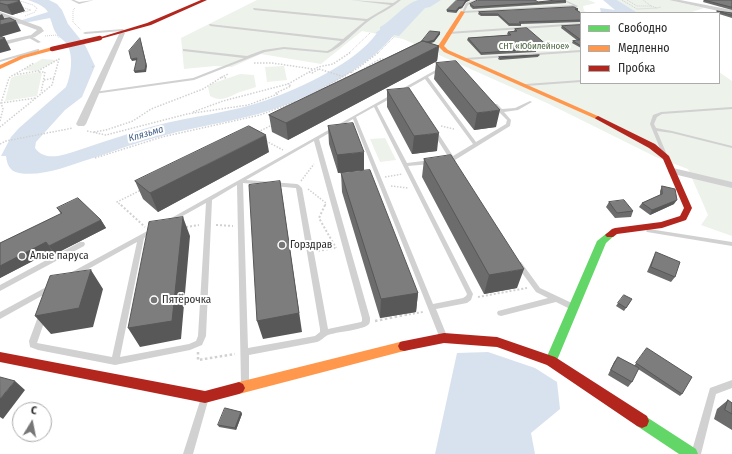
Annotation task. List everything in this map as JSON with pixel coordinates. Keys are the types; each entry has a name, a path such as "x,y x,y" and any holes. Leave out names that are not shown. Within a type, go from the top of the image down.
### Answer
{"street":[{"path":"0,67 22,57 132,30 205,0"},
{"path":"672,0 732,12"},
{"path":"463,12 441,46 446,51 601,119 652,146 666,158 688,208 683,218 662,225 615,231 602,241 552,361"},
{"path":"0,14 17,18 40,30 30,37 0,44"},
{"path":"17,18 8,25 25,23"},
{"path":"80,124 122,33"},
{"path":"673,171 732,185"},
{"path":"0,357 205,397 394,348 444,338 497,342 552,361 691,454"}],"lane":[{"path":"72,0 79,3 93,0"},
{"path":"352,0 394,4"},
{"path":"94,93 194,79 264,51 284,48 327,52 345,40 368,20 400,0"},
{"path":"478,0 467,4 463,12 577,6 563,0"},
{"path":"254,9 368,20"},
{"path":"448,33 580,24"},
{"path":"210,26 345,40"},
{"path":"85,33 132,30"},
{"path":"30,37 39,42"},
{"path":"0,61 26,52 51,49"},
{"path":"184,50 248,57"},
{"path":"465,59 580,51"},
{"path":"163,224 440,69 449,69"},
{"path":"426,77 476,145"},
{"path":"526,85 580,81"},
{"path":"406,88 410,94"},
{"path":"406,165 452,159 508,125 509,120 490,100"},
{"path":"500,111 516,109 530,102"},
{"path":"375,105 470,294 469,298 465,301 432,309"},
{"path":"666,158 652,124 655,116 661,113 732,108"},
{"path":"354,117 444,338"},
{"path":"430,124 456,166"},
{"path":"654,129 732,147"},
{"path":"244,352 317,339 323,333 366,323 366,318 316,138"},
{"path":"240,181 298,184 324,329 323,333"},
{"path":"240,181 245,387"},
{"path":"0,316 56,284 47,303 33,341 33,345 38,348 113,361 190,347 199,343 202,336 209,199"},
{"path":"66,278 157,228"},
{"path":"638,229 732,244"},
{"path":"100,377 113,361 141,236"},
{"path":"0,288 82,244"},
{"path":"515,258 535,287 542,293 574,307"},
{"path":"501,313 556,299"},
{"path":"696,454 713,391 732,384"},
{"path":"188,454 205,397"}],"path":[{"path":"11,2 18,0 37,8 35,12 28,15"},
{"path":"622,0 637,9 661,7"},
{"path":"627,0 637,6 651,6 657,8"},
{"path":"644,0 651,6"},
{"path":"79,3 73,10 74,22 85,33"},
{"path":"17,18 31,10 19,6"},
{"path":"0,144 6,141 60,131 80,124 82,129 93,133 106,135 187,114 223,101 288,84 320,66 328,66 349,53 361,44 370,33"},
{"path":"50,37 56,35"},
{"path":"314,93 351,72 388,45 395,36"},
{"path":"53,59 58,60"},
{"path":"351,72 355,74 380,59 383,60 357,75"},
{"path":"38,71 58,60"},
{"path":"0,127 52,85 55,78 58,60"},
{"path":"0,121 3,109 2,103 9,78 36,62"},
{"path":"249,64 266,62 314,69"},
{"path":"309,72 312,73 319,69 350,79"},
{"path":"12,75 38,71 45,72 41,94"},
{"path":"93,133 133,121 151,109 202,89 233,71"},
{"path":"222,77 226,78"},
{"path":"44,80 55,78"},
{"path":"187,114 255,103 278,94 276,93 291,86 288,84"},
{"path":"2,103 37,97"},
{"path":"95,158 168,135 260,115 300,100"},
{"path":"254,134 275,124"},
{"path":"430,124 465,130"},
{"path":"266,141 290,153"},
{"path":"321,156 298,184 326,203 319,218 336,248"},
{"path":"378,178 410,174"},
{"path":"381,185 417,189"},
{"path":"144,188 117,202 150,232"},
{"path":"179,228 208,224 241,226"},
{"path":"311,252 336,248 348,252"},
{"path":"469,298 535,287"},
{"path":"366,323 432,309"},
{"path":"199,343 198,360 244,352"}],"green space":[{"name":"СНТ «Юбилейное»","path":"257,0 588,0 596,3 583,6 584,11 586,12 580,12 580,84 720,84 720,73 732,81 732,236 701,225 708,215 688,169 656,157 547,103 403,39 362,31 321,64 261,54 232,67 215,66 184,69 181,38"},
{"path":"617,0 669,0 704,8 692,12 636,12"},
{"path":"42,59 57,60 37,71 23,70"},
{"path":"284,66 287,80 267,82 265,67"},
{"path":"39,72 42,73 37,96 5,101 11,78"},
{"path":"240,74 254,75 256,87 222,99 210,96 208,87 211,84"},
{"path":"385,138 396,160 380,162 370,139"}],"water":[{"name":"Клязьма","path":"28,0 49,0 57,4 62,10 68,24 85,45 95,66 82,97 65,110 36,142 35,148 37,151 45,155 58,156 154,126 239,108 267,100 295,89 342,64 356,54 368,44 377,33 375,33 380,30 380,27 409,4 419,0 441,0 430,7 425,8 399,36 394,35 373,56 347,75 291,103 259,114 153,138 55,170 28,174 13,171 8,164 6,156 1,156 11,137 19,128 66,87 71,60 67,44 54,30 50,18 14,25 9,24 48,12 37,3"},
{"path":"603,0 617,0 636,12 601,12 600,8 615,10"},
{"path":"488,352 535,368 557,382 560,409 531,433 535,454 435,454 457,353"}],"building":[{"path":"0,0 20,1 7,5 0,3"},
{"path":"457,0 466,0 462,7 459,7 456,11 447,10"},
{"path":"478,0 535,0 538,2 556,0 566,1 474,7 470,4"},
{"path":"704,0 732,0 732,7"},
{"path":"574,7 580,12 580,20 519,22 521,24 509,24 498,14 481,14 479,12"},
{"path":"717,11 732,13 732,15"},
{"path":"10,18 16,21 0,25 0,20"},
{"path":"580,25 580,39 562,26"},
{"path":"527,28 549,47 481,53 468,38 511,35 508,32 517,31 515,29"},
{"path":"430,31 440,32 434,40 427,42 422,41"},
{"path":"140,38 146,64 145,70 134,71 137,58 131,59 129,51"},
{"path":"580,40 580,45 573,41"},
{"path":"423,41 439,46 286,123 269,115"},
{"path":"539,55 500,58 499,57"},
{"path":"456,61 500,110 477,113 436,63"},
{"path":"409,88 439,133 414,136 387,90"},
{"path":"353,123 364,152 337,155 328,126"},
{"path":"249,126 266,135 150,193 135,181"},
{"path":"451,155 524,269 489,275 424,159"},
{"path":"370,170 418,293 381,299 341,173"},
{"path":"280,181 299,313 257,321 249,185"},
{"path":"662,186 675,189 677,200 652,210 642,203 662,194"},
{"path":"78,198 101,220 49,246 46,242 0,266 0,243 62,213 57,208"},
{"path":"624,200 633,211 617,213 609,202"},
{"path":"183,217 172,321 128,328 149,222"},
{"path":"656,252 680,262 675,277 651,267"},
{"path":"91,270 79,308 35,316 50,276"},
{"path":"624,295 632,299 626,308 618,303"},
{"path":"647,348 692,377 682,394 636,363"},
{"path":"618,357 639,368 632,382 611,370"},
{"path":"0,377 15,381 0,399"},
{"path":"728,400 732,403 732,414 725,410"},
{"path":"225,408 241,412 235,428 218,425"}],"traffic: fast":[{"path":"551,361 602,241 610,235"},
{"path":"642,421 691,454"}],"traffic: slow":[{"path":"463,12 441,46 446,51 598,118"},
{"path":"0,67 22,57 52,49"},
{"path":"239,388 404,346"}],"traffic: jam":[{"path":"100,38 149,24 205,0"},
{"path":"52,49 100,38"},
{"path":"598,118 652,146 666,158 688,208 683,218 662,225 615,231 610,235"},
{"path":"404,346 444,338 497,342 551,361 642,421"},
{"path":"0,357 205,397 239,388"}],"place":[{"name":"Горздрав","path":"282,245"},
{"name":"Алые паруса","path":"22,256"},
{"name":"Пятёрочка","path":"154,300"}]}
